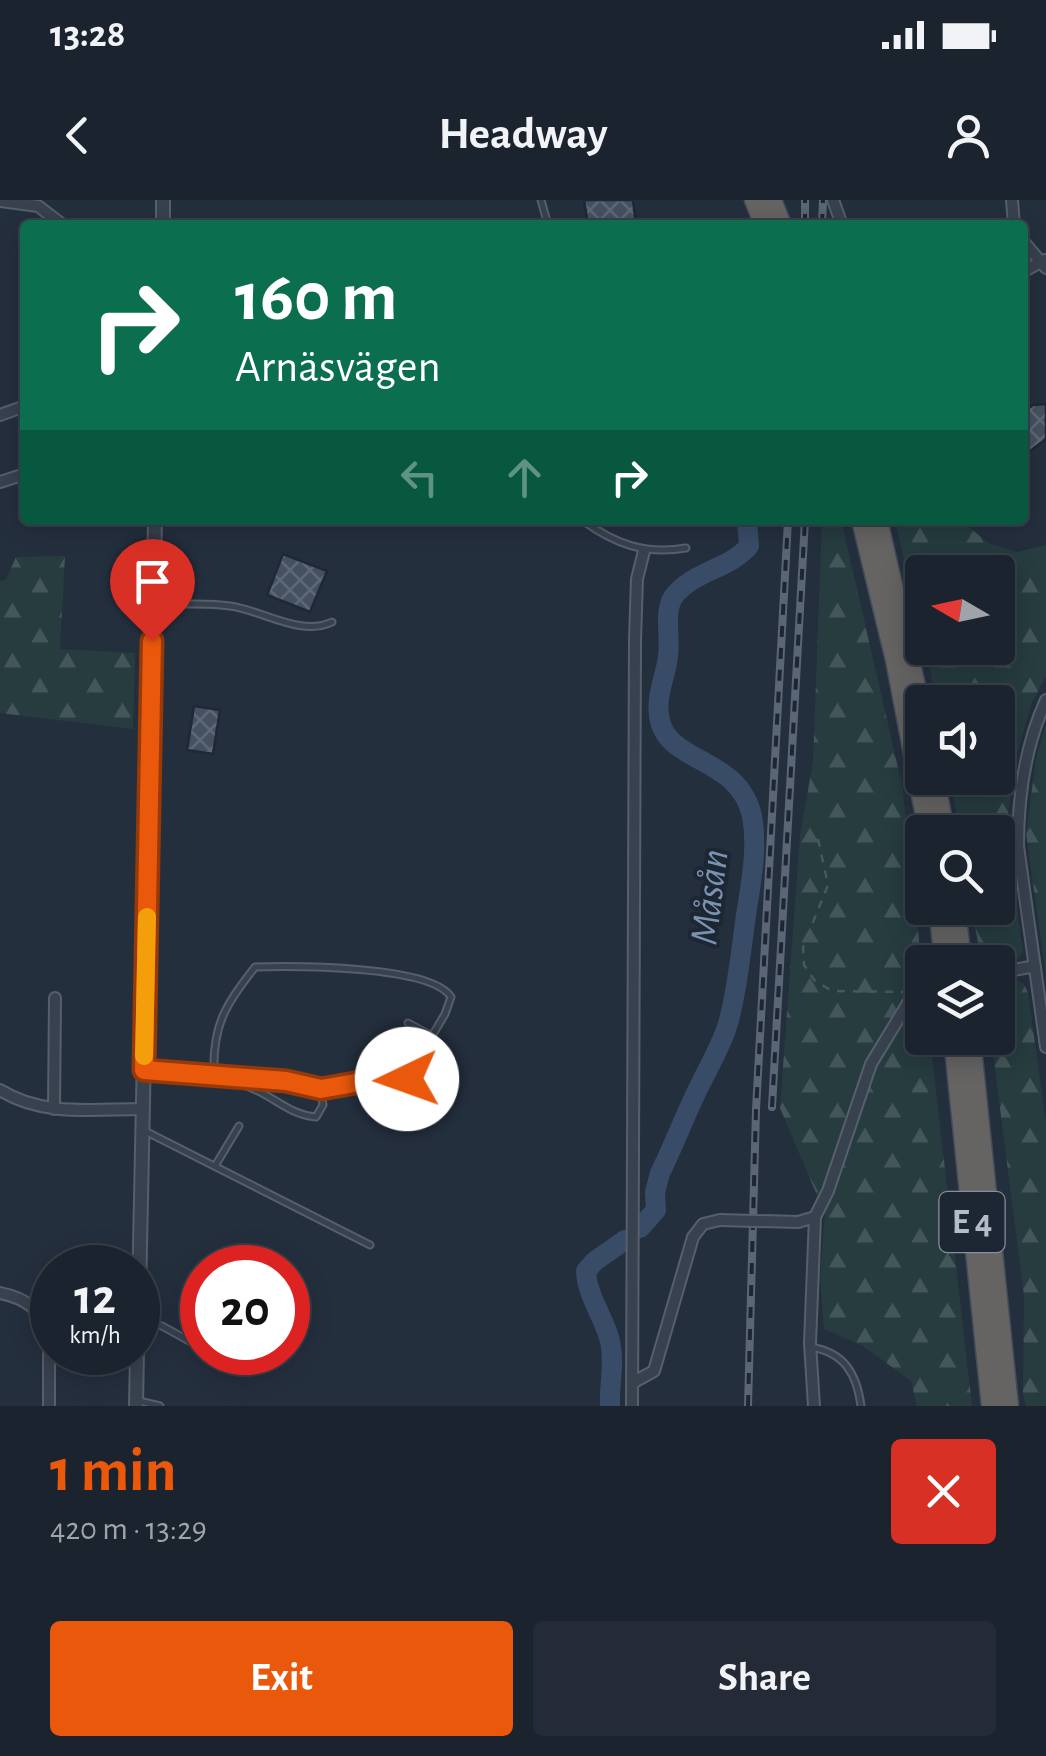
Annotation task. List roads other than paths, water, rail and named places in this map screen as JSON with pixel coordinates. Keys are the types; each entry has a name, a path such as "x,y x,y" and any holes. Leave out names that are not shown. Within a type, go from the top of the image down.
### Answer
{"highway":[{"path":"861,525 895,660 925,815"},
{"path":"879,525 916,685"},
{"name":"E 4","path":"955,1055 991,1406"},
{"name":"E 4","path":"972,1055 1008,1406"}],"street":[{"path":"48,212 55,200"},
{"path":"0,201 30,203 57,220"},
{"path":"140,1245 156,525"},
{"path":"632,1406 635,640 637,579 644,551"},
{"path":"1046,700 1028,752 1018,822 1046,1047"},
{"path":"1015,970 1035,966"},
{"path":"54,1109 55,998"},
{"path":"814,1406 810,1347 815,1217 871,1064 905,1012"},
{"path":"0,1090 30,1105 54,1109 142,1109"},
{"path":"632,1384 654,1371 693,1236 704,1224 720,1220 798,1222 815,1217"},
{"path":"0,1292 32,1305 46,1325 49,1406"},
{"path":"136,1404 137,1375"}],"lane":[{"path":"590,525 622,544 644,551 686,548"},
{"path":"154,604 237,606 304,626 332,622"},
{"path":"144,1070 214,1076 286,1081 321,1089 366,1081 399,1084 407,1079 445,1014 450,997 446,989 432,980 361,970 255,967 216,1027 214,1076"},
{"path":"408,1023 432,1036"},
{"path":"214,1076 258,1091 298,1115 316,1116 323,1105 321,1089"},
{"path":"215,1166 238,1126"},
{"path":"142,1130 370,1245"},
{"path":"810,1347 828,1351 848,1366 856,1379 862,1406"},
{"path":"136,1404 160,1406"}],"waterway":[{"name":"Måsån","path":"640,1228 656,1210 660,1173 726,1028 737,981 754,853 752,816 744,796 732,781 687,753 664,731 658,707 668,656 669,609 682,588 749,546 747,525"},
{"name":"Måsån","path":"610,1406 610,1341 586,1271 625,1240"}],"railway":[{"path":"805,200 805,220"},
{"path":"822,220 823,200"},
{"path":"748,1406 756,1110 788,525"},
{"path":"772,1107 805,525"}]}
